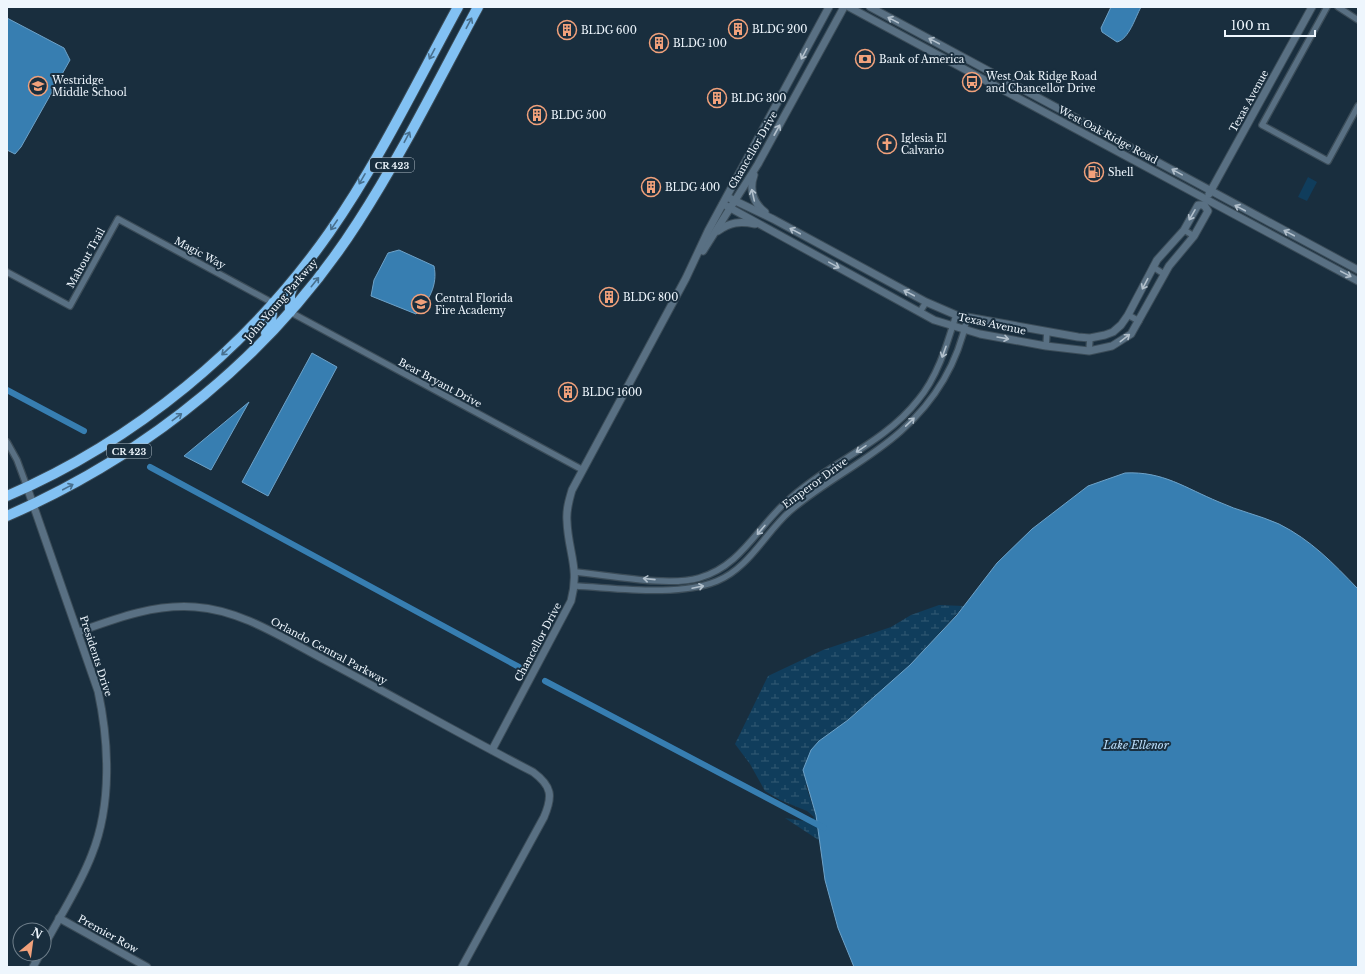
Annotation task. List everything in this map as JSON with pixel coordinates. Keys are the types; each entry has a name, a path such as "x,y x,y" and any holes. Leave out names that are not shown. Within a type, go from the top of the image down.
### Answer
{"highway":[{"name":"John Young Parkway","path":"7,496 27,487 95,450 164,403 220,357 273,303 329,233 357,188 458,7"},
{"name":"John Young Parkway","path":"7,516 33,505 92,474 159,430 213,388 263,341 290,312 328,266 372,200 478,7"},
{"path":"290,312 290,294 297,274"},
{"path":"263,341 271,322 273,303"}],"street":[{"name":"Chancellor Drive","path":"492,750 563,618 575,586 576,572 567,521 568,505 572,490 581,469 686,278 723,204 829,7"},
{"name":"Chancellor Drive","path":"686,278 758,164 844,7"},
{"name":"West Oak Ridge Road","path":"849,7 1035,107 1205,202 1290,244 1358,281"},
{"name":"West Oak Ridge Road","path":"870,7 1358,270"},
{"name":"Texas Avenue","path":"727,197 773,219 926,302 956,315 1090,338 1113,332 1128,316 1153,267 1167,247 1184,230 1198,205 1205,202 1312,7"},
{"path":"1327,7 1262,125 1328,161 1358,106"},
{"path":"1338,7 1358,20"},
{"path":"1035,107 1041,105 1052,111 1058,108"},
{"path":"758,164 752,181 754,200 761,210 773,219"},
{"name":"Texas Avenue","path":"723,204 920,312 953,326 965,330 1046,346 1089,350 1104,349 1123,341 1131,334 1139,322 1164,274 1194,236 1208,210 1205,202"},
{"name":"Magic Way","path":"118,219 273,303"},
{"name":"Mahout Trail","path":"7,272 70,306 118,219"},
{"path":"714,234 724,226 736,222 763,226"},
{"path":"1184,230 1194,236"},
{"path":"1290,244 1298,244 1328,259 1333,256"},
{"path":"1153,267 1164,274"},
{"path":"920,312 926,302"},
{"name":"Bear Bryant Drive","path":"290,312 581,469"},
{"name":"Emperor Drive","path":"576,572 680,581 699,578 731,562 793,495 873,441 907,413 919,399 932,379 956,315"},
{"path":"1128,316 1139,322"},
{"name":"Emperor Drive","path":"575,586 682,589 701,586 731,573 742,565 765,536 790,511 895,436 920,412 944,379 954,360 965,330 967,318"},
{"path":"1046,346 1048,332"},
{"path":"1089,350 1090,338"},
{"name":"Presidents Drive","path":"7,442 17,460 78,632 98,691 104,718 106,777 99,831 93,853 83,876 52,931"},
{"name":"Orlando Central Parkway","path":"78,632 142,610 168,606 196,607 224,612 252,622 534,772 544,780 549,790 550,803 544,817 462,967"},
{"name":"Premier Row","path":"59,918 147,967"}],"green space":[{"path":"1308,177 1317,182 1307,201 1298,197"},
{"path":"939,605 964,606 910,665 836,730 806,786 816,815 820,841 785,818 810,822 814,817 807,811 780,800 765,791 750,764 735,744 768,676 823,650 891,627 911,615"}],"water":[{"path":"1111,7 1141,7 1128,33 1117,42 1102,32 1101,28"},
{"path":"7,18 64,48 70,60 21,147 15,154 7,150"},
{"path":"399,250 434,266 435,280 431,292 425,304 416,314 371,296 374,280 388,253"},
{"path":"312,353 337,367 268,496 242,482"},
{"path":"249,402 211,470 184,456"},
{"name":"Lake Ellenor","path":"1125,473 1139,473 1162,478 1226,505 1279,524 1291,530 1311,545 1330,561 1358,589 1358,967 854,967 838,928 825,880 816,815 803,770 811,750 819,741 848,720 910,665 957,615 997,563 1032,529 1088,486"}],"waterway":[{"path":"7,390 84,431"},
{"path":"150,467 519,667"},
{"path":"545,681 824,828"}],"place":[{"name":"BLDG 200","path":"738,29"},
{"name":"BLDG 600","path":"567,30"},
{"name":"BLDG 100","path":"659,43"},
{"name":"Bank of America","path":"865,59"},
{"name":"West Oak Ridge Road and Chancellor Drive","path":"972,82"},
{"name":"Westridge Middle School","path":"38,86"},
{"name":"BLDG 300","path":"717,98"},
{"name":"BLDG 500","path":"537,115"},
{"name":"Iglesia El Calvario","path":"887,144"},
{"name":"Shell","path":"1094,172"},
{"name":"BLDG 400","path":"651,187"},
{"name":"BLDG 800","path":"609,297"},
{"name":"Central Florida Fire Academy","path":"421,304"},
{"name":"BLDG 1600","path":"568,392"}]}
